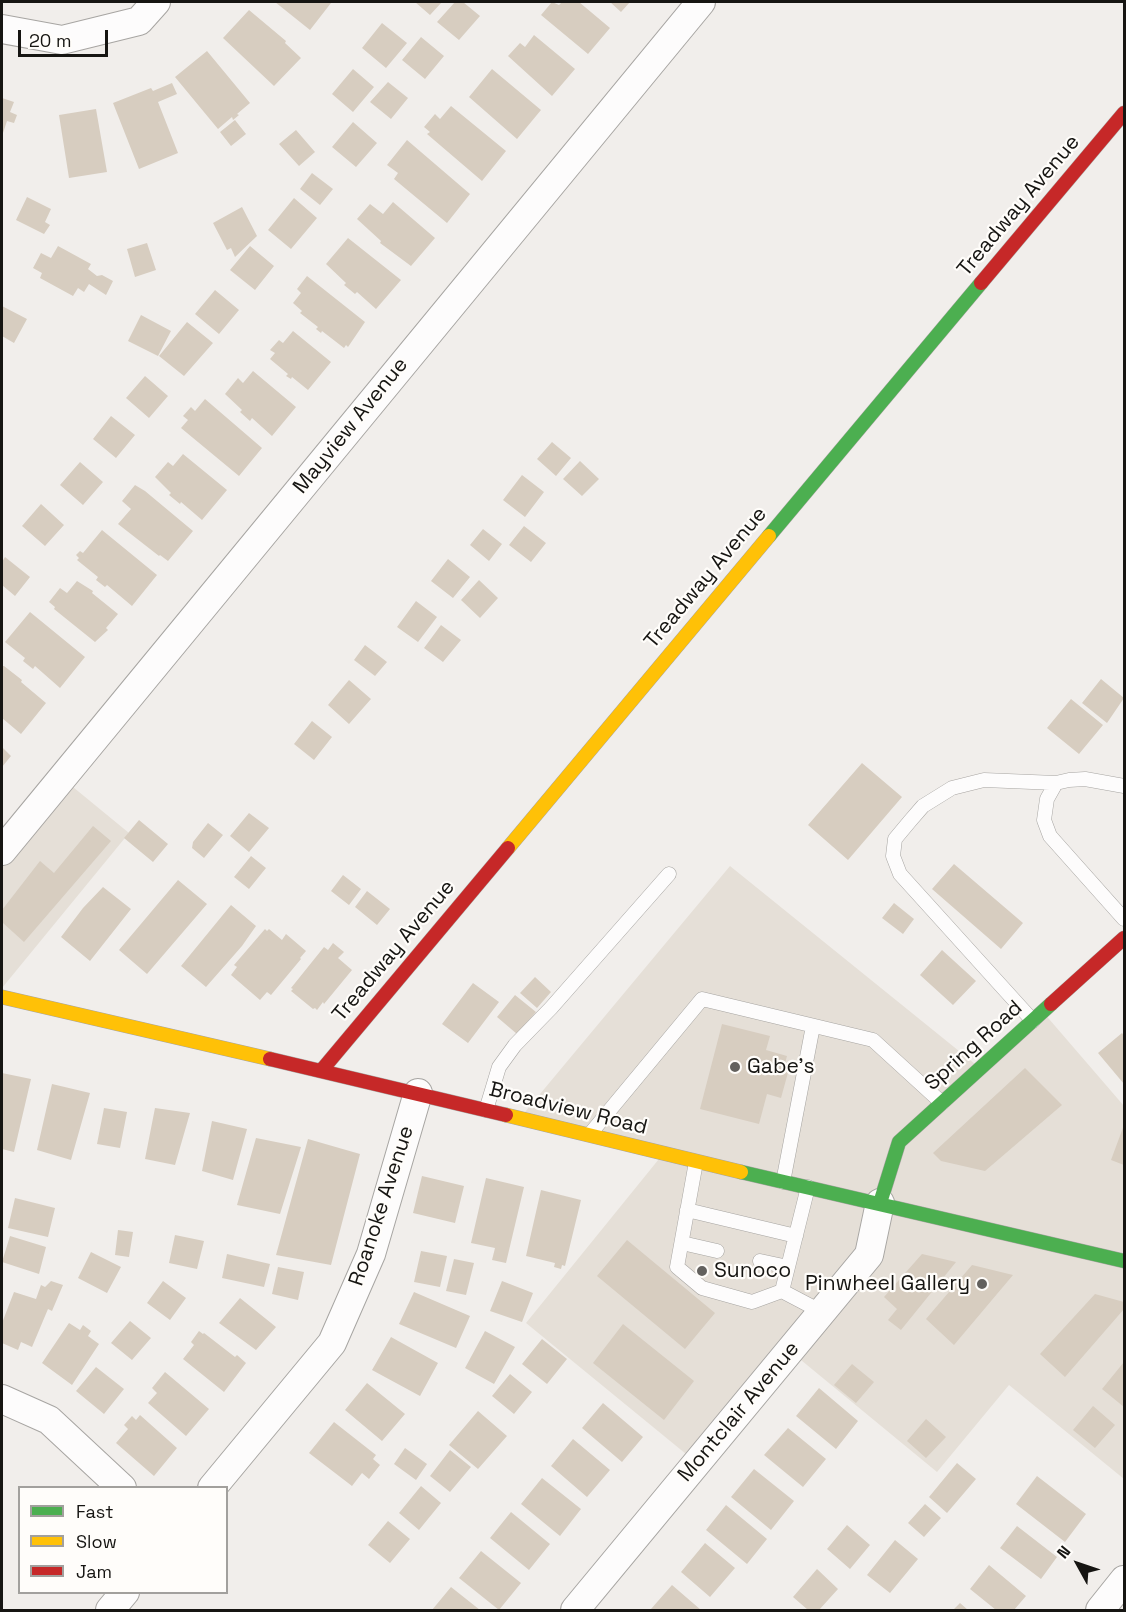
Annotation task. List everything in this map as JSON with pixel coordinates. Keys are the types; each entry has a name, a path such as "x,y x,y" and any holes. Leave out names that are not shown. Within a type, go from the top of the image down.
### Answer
{"street":[{"path":"2,29 62,40 139,21 156,2"},
{"name":"Mayview Avenue","path":"2,851 701,2"},
{"name":"Treadway Avenue","path":"321,1071 1125,113"},
{"name":"Spring Road","path":"880,1203 899,1142 1125,938"},
{"name":"Broadview Road","path":"2,997 1125,1261"},
{"name":"Roanoke Avenue","path":"214,1486 332,1343 371,1254 418,1093"},
{"name":"Montclair Avenue","path":"575,1611 869,1255 880,1203"},
{"path":"2,1399 49,1420 120,1486"},
{"path":"1100,1611 1125,1580"},
{"path":"110,1611 124,1594"}],"lane":[{"path":"1033,1021 900,874 893,856 895,838 924,806 952,788 984,780 1056,783 1085,779 1125,786"},
{"path":"1056,783 1047,799 1044,820 1050,836 1125,919"},
{"path":"486,1110 499,1067 515,1045 551,1008 669,874"},
{"path":"589,1135 702,999 873,1040 942,1102"},
{"path":"783,1182 813,1026"},
{"path":"696,1161 677,1268 702,1288 752,1302 782,1291 822,1312"},
{"path":"782,1291 808,1187"},
{"path":"687,1210 796,1236"},
{"path":"681,1243 717,1251"},
{"path":"760,1261 788,1267"}],"shaded area":[{"path":"62,778 129,833 2,988 2,851"},
{"path":"730,866 980,1068 1043,1012 1124,1106 1124,1479 1009,1385 937,1472 790,1351 697,1463 526,1323 663,1154 520,1118"}],"building":[{"path":"275,2 329,2 331,3 310,30"},
{"path":"415,2 442,2 430,15"},
{"path":"455,2 463,2 480,16 459,40 437,22"},
{"path":"552,2 559,5 562,2 579,2 610,28 588,54 541,15"},
{"path":"610,2 630,2 621,12"},
{"path":"249,10 286,41 285,43 301,58 274,86 223,38"},
{"path":"382,23 407,43 386,68 362,48"},
{"path":"534,35 575,69 552,96 508,56 520,43 525,47"},
{"path":"421,37 444,56 425,79 402,60"},
{"path":"207,51 250,103 233,120 232,117 218,129 175,77"},
{"path":"353,69 374,87 353,112 332,94"},
{"path":"492,69 541,110 517,139 469,97"},
{"path":"388,82 408,98 391,119 370,102"},
{"path":"172,83 177,94 158,102 178,153 139,169 113,103 151,88 153,91"},
{"path":"2,98 14,102 10,112 17,115 14,123 7,121 2,136"},
{"path":"451,106 506,151 482,181 427,134 430,132 424,127 435,114 440,119"},
{"path":"96,109 107,172 69,178 59,115"},
{"path":"235,120 246,134 231,146 220,132"},
{"path":"353,122 377,143 356,167 332,147"},
{"path":"296,130 315,152 299,166 279,144"},
{"path":"407,140 470,194 447,223 394,179 398,173 387,165"},
{"path":"312,173 333,189 320,205 300,189"},
{"path":"27,197 51,209 45,222 50,225 44,234 16,220"},
{"path":"294,198 317,218 291,249 268,230"},
{"path":"393,202 435,238 411,266 380,243 381,241 357,219 370,204 383,214"},
{"path":"242,207 257,236 235,257 231,248 227,250 213,223"},
{"path":"348,238 401,280 376,309 357,292 355,294 344,285 346,283 326,264"},
{"path":"147,243 156,270 135,277 127,249"},
{"path":"58,246 91,264 88,269 97,276 102,275 113,281 106,295 89,284 84,292 78,288 73,296 40,278 42,273 33,268 41,253 51,258"},
{"path":"250,246 274,266 255,290 230,270"},
{"path":"307,276 365,322 348,347 346,345 344,348 316,329 318,327 300,313 302,311 293,303 301,293 297,289"},
{"path":"215,290 239,310 219,334 195,314"},
{"path":"2,306 27,319 14,343 2,336"},
{"path":"141,315 171,331 158,356 128,341"},
{"path":"187,322 213,343 184,376 159,356"},
{"path":"293,331 331,362 308,390 292,377 291,379 286,376 288,374 270,359 275,353 270,350 279,340 283,343"},
{"path":"253,371 296,407 272,436 252,418 250,421 225,394 238,378 243,383"},
{"path":"145,376 168,396 149,418 126,398"},
{"path":"205,399 262,448 239,476 181,428 188,420 183,416 191,407 195,411"},
{"path":"111,416 135,435 116,458 93,439"},
{"path":"552,442 571,458 556,476 537,459"},
{"path":"183,454 227,490 202,520 169,495 171,493 155,477 168,462 173,466"},
{"path":"580,461 599,479 582,496 563,479"},
{"path":"80,462 103,482 83,505 60,485"},
{"path":"522,475 544,492 525,517 503,500"},
{"path":"135,485 193,531 168,561 118,524 131,509 122,501"},
{"path":"41,504 64,525 45,546 22,526"},
{"path":"524,526 546,543 531,562 509,545"},
{"path":"483,529 502,544 489,561 470,545"},
{"path":"102,530 157,575 132,606 107,585 105,587 96,580 98,577 77,560 79,558 76,555 80,551 83,553"},
{"path":"5,557 30,577 15,596 2,585 2,562"},
{"path":"448,559 470,577 453,598 431,581"},
{"path":"479,580 498,598 480,618 461,600"},
{"path":"77,581 93,591 92,593 118,614 106,628 108,630 95,642 54,609 55,607 49,602 60,588 67,593"},
{"path":"416,601 437,617 418,642 397,627"},
{"path":"30,612 85,657 60,688 35,666 33,669 23,661 25,658 5,642"},
{"path":"441,625 461,640 443,662 424,648"},
{"path":"365,645 387,662 375,676 354,660"},
{"path":"2,666 22,680 21,682 46,703 21,734 2,718"},
{"path":"1101,679 1124,698 1107,723 1082,703"},
{"path":"349,680 371,699 349,724 328,705"},
{"path":"1071,699 1103,725 1079,754 1047,728"},
{"path":"312,721 332,737 314,760 294,744"},
{"path":"2,747 11,756 2,767"},
{"path":"862,763 902,797 848,860 808,825"},
{"path":"249,813 269,828 249,852 230,836"},
{"path":"139,820 168,844 153,862 124,838"},
{"path":"208,823 223,835 204,858 192,848 193,842"},
{"path":"93,826 111,841 24,942 3,923 2,910 40,861 54,873"},
{"path":"251,856 266,868 249,889 234,877"},
{"path":"954,864 1023,923 1001,949 932,889"},
{"path":"343,875 361,889 349,905 331,891"},
{"path":"178,880 207,904 147,974 119,950"},
{"path":"103,887 131,909 90,961 61,937 83,908"},
{"path":"367,891 390,909 377,925 355,907"},
{"path":"894,903 914,919 903,934 882,918"},
{"path":"231,905 256,926 242,946 206,987 181,966"},
{"path":"265,929 267,931 269,929 282,940 286,934 306,951 271,995 267,992 260,1000 231,975 237,967 234,965"},
{"path":"333,943 344,952 338,958 352,970 324,1004 323,1002 317,1010 313,1009 291,991 293,989 291,988 324,947 328,950"},
{"path":"942,950 976,981 953,1005 920,975"},
{"path":"535,977 551,992 537,1008 520,993"},
{"path":"473,983 499,1002 468,1043 442,1024"},
{"path":"515,995 536,1012 517,1034 497,1017"},
{"path":"722,1024 770,1036 766,1050 787,1056 784,1067 789,1069 781,1098 767,1094 759,1124 700,1109"},
{"path":"1122,1033 1124,1036 1124,1084 1098,1053"},
{"path":"1025,1068 1062,1105 985,1171 941,1161 933,1153"},
{"path":"2,1073 31,1079 14,1152 2,1149"},
{"path":"52,1084 90,1093 71,1160 37,1150"},
{"path":"104,1108 127,1112 120,1148 97,1144"},
{"path":"155,1108 190,1113 175,1165 145,1159"},
{"path":"212,1121 247,1129 233,1180 202,1171"},
{"path":"1124,1125 1124,1165 1111,1160"},
{"path":"256,1138 301,1147 280,1214 237,1205"},
{"path":"308,1139 360,1154 331,1265 276,1255"},
{"path":"422,1176 464,1186 455,1223 413,1213"},
{"path":"486,1178 524,1187 506,1263 492,1260 495,1248 471,1243"},
{"path":"541,1190 581,1200 565,1266 562,1265 561,1269 554,1267 555,1263 526,1256"},
{"path":"15,1198 55,1208 48,1237 8,1228"},
{"path":"118,1230 133,1232 129,1257 115,1255"},
{"path":"175,1235 204,1241 197,1269 169,1263"},
{"path":"10,1236 46,1247 39,1274 2,1262"},
{"path":"627,1240 715,1313 685,1349 597,1276"},
{"path":"421,1251 447,1256 440,1287 414,1282"},
{"path":"91,1252 121,1267 107,1293 78,1278"},
{"path":"227,1254 270,1264 264,1287 222,1278"},
{"path":"922,1254 956,1262 901,1330 888,1320 897,1309 884,1297"},
{"path":"454,1259 474,1263 466,1295 446,1291"},
{"path":"972,1265 1013,1275 954,1345 926,1319"},
{"path":"278,1267 304,1272 298,1300 272,1294"},
{"path":"51,1281 63,1285 52,1311 48,1309 32,1347 21,1342 18,1350 2,1343 2,1323 14,1292 36,1299 41,1285 45,1287"},
{"path":"163,1281 186,1298 170,1320 147,1303"},
{"path":"502,1281 533,1293 522,1322 490,1311"},
{"path":"414,1292 470,1316 456,1348 399,1324"},
{"path":"1095,1294 1124,1302 1124,1309 1065,1377 1040,1354"},
{"path":"240,1298 276,1327 256,1350 219,1323"},
{"path":"130,1321 151,1338 132,1360 111,1343"},
{"path":"69,1323 80,1330 83,1325 91,1331 88,1336 99,1344 72,1385 42,1363"},
{"path":"623,1324 694,1381 664,1420 593,1363"},
{"path":"199,1331 246,1363 224,1392 183,1359 194,1345 191,1342"},
{"path":"485,1331 515,1347 494,1384 465,1368"},
{"path":"391,1337 438,1363 420,1396 372,1370"},
{"path":"542,1339 567,1359 547,1384 522,1364"},
{"path":"1124,1362 1124,1407 1102,1389"},
{"path":"852,1364 874,1382 856,1403 834,1385"},
{"path":"96,1367 124,1389 104,1414 76,1391"},
{"path":"165,1372 209,1409 186,1436 148,1403 157,1393 152,1388"},
{"path":"510,1374 532,1392 514,1414 492,1396"},
{"path":"367,1383 405,1414 382,1441 345,1410"},
{"path":"819,1388 858,1421 836,1449 796,1416"},
{"path":"603,1403 643,1437 622,1462 582,1428"},
{"path":"1093,1406 1115,1425 1095,1448 1073,1430"},
{"path":"478,1411 507,1436 478,1469 449,1445"},
{"path":"140,1415 177,1448 154,1476 116,1443 128,1429 124,1425 132,1416 136,1420"},
{"path":"926,1419 946,1437 926,1458 907,1441"},
{"path":"334,1422 376,1455 373,1459 380,1465 369,1479 362,1473 352,1486 309,1453"},
{"path":"788,1428 826,1459 803,1487 764,1455"},
{"path":"573,1439 610,1470 587,1497 551,1466"},
{"path":"405,1448 427,1464 416,1480 394,1464"},
{"path":"450,1450 471,1467 450,1492 430,1476"},
{"path":"957,1463 976,1479 947,1513 929,1497"},
{"path":"754,1469 794,1501 771,1530 731,1497"},
{"path":"1037,1476 1086,1514 1065,1542 1016,1504"},
{"path":"542,1478 581,1509 560,1536 521,1504"},
{"path":"421,1486 441,1503 419,1530 399,1513"},
{"path":"925,1504 941,1518 924,1537 908,1523"},
{"path":"726,1505 767,1539 747,1564 706,1530"},
{"path":"511,1512 550,1544 529,1570 490,1538"},
{"path":"388,1521 410,1539 390,1563 368,1545"},
{"path":"847,1525 870,1545 850,1569 827,1549"},
{"path":"1017,1526 1057,1557 1041,1579 1000,1548"},
{"path":"895,1540 918,1559 890,1593 867,1575"},
{"path":"705,1543 735,1568 710,1597 681,1572"},
{"path":"481,1551 521,1583 499,1610 459,1578"},
{"path":"989,1565 1026,1596 1014,1610 996,1610 970,1589"},
{"path":"817,1569 838,1589 819,1610 808,1610 793,1597"},
{"path":"672,1585 701,1610 651,1609"},
{"path":"451,1587 480,1610 432,1610"},
{"path":"960,1603 968,1610 953,1610"}],"traffic: fast":[{"path":"769,536 981,283"},
{"path":"880,1203 899,1142 1051,1004"},
{"path":"741,1172 1124,1261"}],"traffic: slow":[{"path":"508,848 769,536"},
{"path":"2,997 270,1059"},
{"path":"506,1115 741,1172"}],"traffic: jam":[{"path":"981,283 1124,113"},
{"path":"321,1071 508,848"},
{"path":"1051,1004 1124,938"},
{"path":"270,1059 506,1115"}],"place":[{"name":"Gabe's","path":"735,1067"},
{"name":"Sunoco","path":"702,1271"},
{"name":"Pinwheel Gallery","path":"982,1284"}]}
